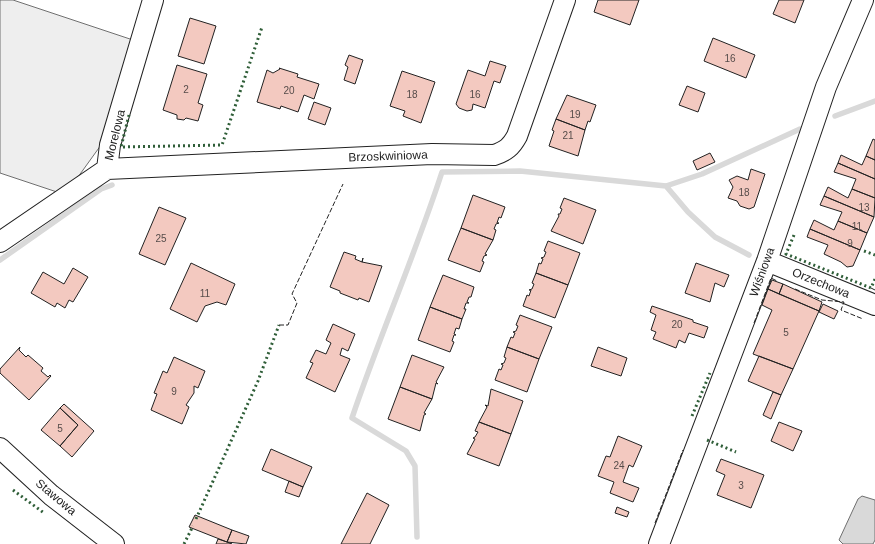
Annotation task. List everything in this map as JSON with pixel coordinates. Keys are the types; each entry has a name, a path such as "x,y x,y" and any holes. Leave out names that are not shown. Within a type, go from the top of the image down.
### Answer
{"street":[{"name":"Morelowa","path":"0,242 106,168 110,145 153,0"},
{"name":"Brzoskwiniowa","path":"106,168 432,154 494,155 503,152 511,146 517,136 565,0"},
{"name":"Wiśniowa","path":"659,544 766,261 826,87 863,0"},
{"name":"Orzechowa","path":"766,261 875,305"},
{"name":"Stawowa","path":"0,448 51,495 114,544"}],"shaded area":[{"path":"0,0 13,0 133,40 101,145 78,177 57,192 0,173"},
{"path":"862,496 875,500 875,540 873,544 843,544 839,540 858,499"}],"building":[{"path":"598,0 639,0 630,25 594,12"},
{"path":"779,0 804,0 795,23 773,14"},
{"path":"190,18 216,26 204,64 178,56"},
{"path":"713,38 755,55 746,78 704,61"},
{"path":"349,55 363,60 355,84 344,80 348,67 345,65"},
{"path":"490,61 506,66 500,83 494,81 485,108 473,104 472,110 467,111 459,108 456,104 468,70 485,76"},
{"path":"177,65 207,74 198,103 203,105 198,121 186,118 184,120 177,119 177,115 163,110"},
{"path":"279,68 298,74 297,77 319,84 314,99 304,95 298,112 281,106 280,109 257,102 267,70 273,73 280,69"},
{"path":"402,71 435,82 421,123 403,116 405,111 390,106"},
{"path":"687,86 705,93 698,112 679,105"},
{"path":"567,95 596,105 590,122 588,121 585,130 556,119"},
{"path":"314,102 331,108 325,125 308,119"},
{"path":"556,119 585,130 578,156 549,146"},
{"path":"873,139 875,140 875,160 866,156"},
{"path":"710,153 715,162 697,170 693,161"},
{"path":"841,155 862,165 866,156 875,160 875,179 838,163"},
{"path":"838,163 875,179 875,198 852,189 856,179 834,172"},
{"path":"751,169 765,174 754,207 749,209 740,206 737,201 728,198 733,187 729,180 737,176 748,180"},
{"path":"828,187 848,198 852,189 875,198 874,217 824,196"},
{"path":"473,195 505,207 501,218 499,217 497,223 499,223 496,224 494,229 496,230 493,240 461,228"},
{"path":"824,196 874,217 867,233 838,221 842,212 820,205"},
{"path":"564,198 596,210 583,244 551,231 559,216 558,214 560,214 562,209 560,208"},
{"path":"159,207 186,218 165,265 139,254"},
{"path":"814,220 834,230 838,221 867,233 860,250 810,229"},
{"path":"461,228 493,240 485,254 487,255 484,256 482,261 484,262 480,272 448,260"},
{"path":"810,229 860,250 853,266 847,267 841,262 824,254 828,245 807,237"},
{"path":"548,241 580,253 568,285 536,273 539,263 541,264 543,259 541,258 544,257 546,252 544,251"},
{"path":"344,252 356,256 355,259 362,262 382,266 369,302 359,298 358,300 340,293 340,291 330,287"},
{"path":"191,263 235,284 226,305 217,302 205,306 197,322 170,309"},
{"path":"696,263 729,275 724,287 715,283 710,302 685,293"},
{"path":"73,268 88,277 73,302 69,300 65,308 57,303 55,307 31,293 43,272 64,284"},
{"path":"536,273 568,285 555,318 523,306 527,295 529,296 531,290 529,290 532,289 534,284 532,283"},
{"path":"443,275 474,287 471,297 469,297 467,302 469,303 466,303 464,309 466,309 462,319 430,307"},
{"path":"772,280 783,284 779,294 768,289"},
{"path":"783,284 822,302 819,311 779,294"},
{"path":"768,289 819,311 793,369 753,354 772,310 762,305"},
{"path":"823,304 838,311 834,319 819,312"},
{"path":"652,306 693,320 693,322 708,327 704,338 689,333 685,343 679,340 676,348 653,339 656,332 651,330 656,315 650,312"},
{"path":"430,307 462,319 459,329 456,328 454,334 456,335 454,335 452,341 454,342 450,352 418,340"},
{"path":"520,315 552,327 539,359 507,347 511,337 513,338 515,333 513,332 516,331 518,326 516,325"},
{"path":"333,324 355,334 348,351 342,348 340,355 350,359 335,392 306,378 313,363 310,362 316,350 326,354 331,343 326,340"},
{"path":"20,347 19,350 26,357 28,355 43,368 41,371 48,377 50,375 51,376 29,400 0,373 0,369"},
{"path":"507,347 539,359 527,392 495,380 499,369 501,370 503,365 501,364 504,363 506,358 504,357"},
{"path":"598,347 627,358 621,376 591,366"},
{"path":"412,355 444,367 436,382 438,384 436,383 432,399 400,387"},
{"path":"759,356 793,369 781,395 748,381"},
{"path":"174,357 205,371 198,388 194,386 194,393 186,405 189,407 182,424 151,410 157,394 154,393 163,371 167,373"},
{"path":"400,387 432,399 424,413 426,414 424,415 420,431 388,419"},
{"path":"491,389 523,401 511,434 479,422 487,407 485,405 488,406"},
{"path":"773,392 781,395 771,419 763,415"},
{"path":"64,404 94,431 72,457 60,446 78,425 60,408"},
{"path":"60,408 78,425 60,446 41,430"},
{"path":"479,422 511,434 499,466 467,454 475,439 473,438 478,432 475,431"},
{"path":"779,422 802,431 793,451 771,441"},
{"path":"618,436 642,446 633,467 629,465 623,482 639,488 633,502 610,493 614,482 598,476 606,456 610,457"},
{"path":"271,449 312,467 303,487 262,470"},
{"path":"721,459 764,475 751,508 717,495 725,475 716,471"},
{"path":"289,481 303,487 299,497 285,492"},
{"path":"367,493 389,505 370,544 341,544"},
{"path":"617,507 629,512 627,517 615,513"},
{"path":"195,515 232,530 227,542 189,527"},
{"path":"232,530 249,536 246,544 227,542"},
{"path":"218,539 227,542 232,544 216,544"}],"waterway":[{"path":"835,116 875,101"},
{"path":"417,537 415,466 406,451 352,418 432,203 442,172 520,171 666,186 702,174 800,129"},
{"path":"0,260 101,189 112,185"},
{"path":"666,186 688,212 715,237 749,255"}],"hedge":[{"path":"129,115 121,147 222,145 262,27"},
{"path":"794,235 786,254 871,288 875,279"},
{"path":"864,251 875,255"},
{"path":"196,519 258,381 279,325"},
{"path":"692,416 710,373"},
{"path":"707,440 736,452"},
{"path":"13,490 44,513"},
{"path":"184,544 193,526"}],"fence":[{"path":"279,325 288,325 297,303 292,294 343,184"},
{"path":"754,323 771,278 777,281"},
{"path":"871,288 875,290"},
{"path":"795,289 822,300 844,302 841,310 863,319"},
{"path":"655,523 683,450"}]}
